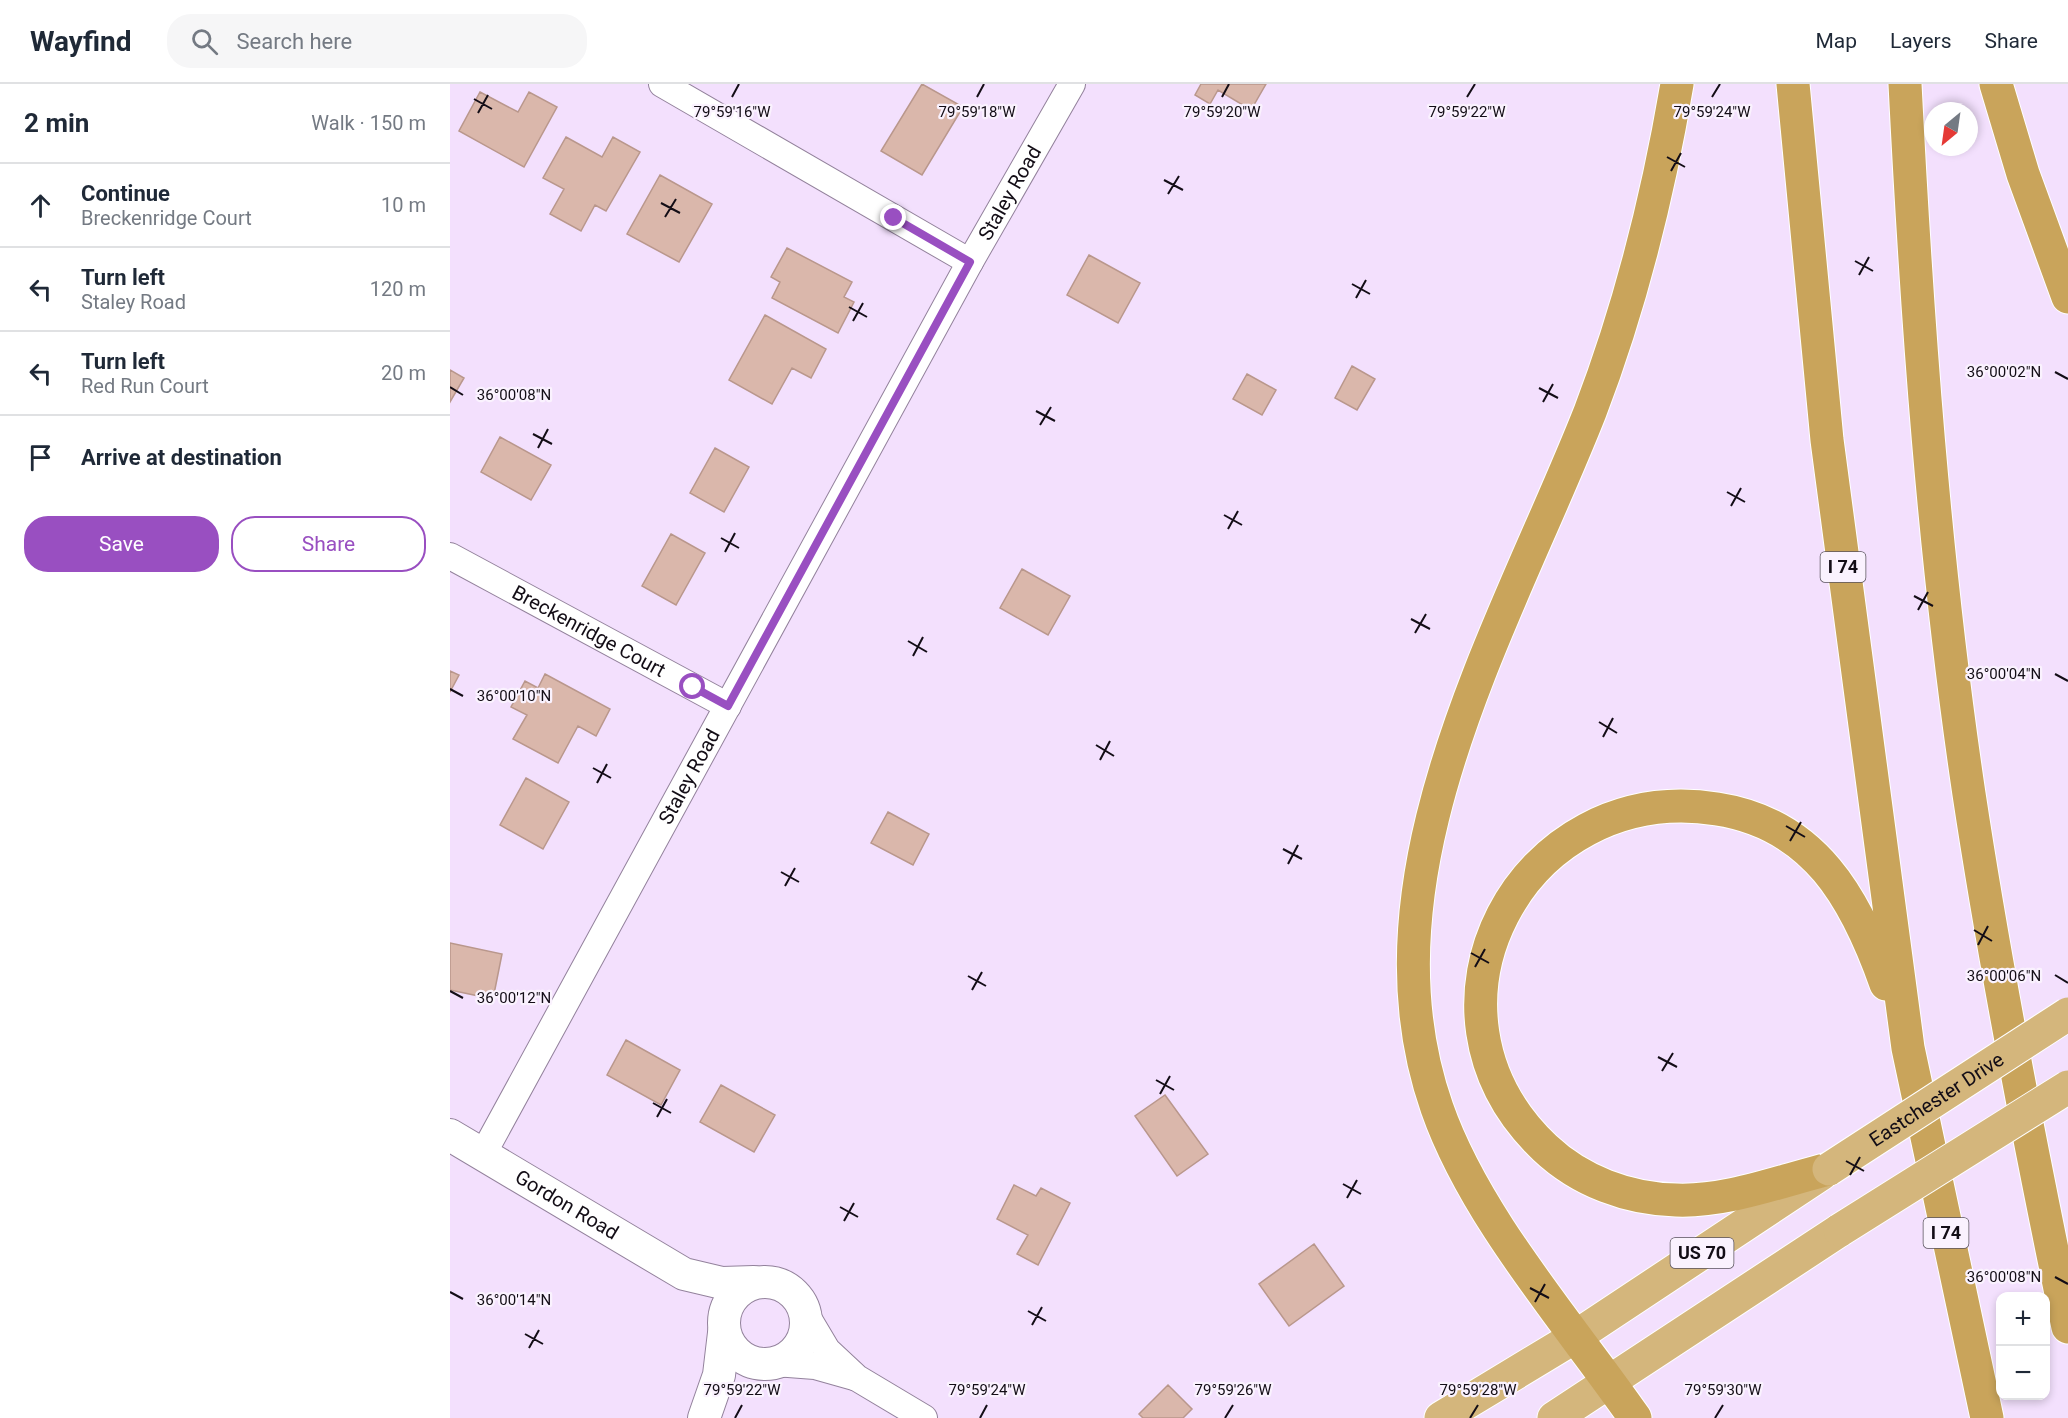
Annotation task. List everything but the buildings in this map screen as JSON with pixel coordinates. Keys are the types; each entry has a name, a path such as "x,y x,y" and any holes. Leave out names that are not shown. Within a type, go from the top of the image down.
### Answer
{"highway":[{"path":"1635,1418 1610,1381 1575,1337 1482,1198 1460,1161 1436,1106 1424,1063 1416,1017 1412,968 1420,872 1448,762 1469,703 1589,412 1616,340 1649,230 1677,84"},
{"name":"I 74","path":"1793,84 1827,440 1908,1048 1987,1418"},
{"path":"1905,84 1914,248 1928,430 1968,781 1999,974 2068,1327"},
{"path":"1996,84 2023,174 2068,297"},
{"path":"1829,1169 1739,1192 1708,1198 1678,1200 1648,1198 1597,1183 1553,1155 1517,1117 1492,1069 1485,1044 1481,999 1484,964 1502,913 1517,889 1535,867 1576,834 1611,818 1640,809 1699,806 1728,811 1757,820 1783,833 1807,850 1845,892 1873,948 1908,1048"},
{"name":"Eastchester Drive","path":"1442,1418 1575,1337 2068,1014"},
{"name":"US 70","path":"1554,1418 1840,1230 2068,1087"},
{"path":"2045,1217 2068,1267"}],"street":[{"path":"662,84 970,262"},
{"name":"Staley Road","path":"483,1154 970,262 1072,84"},
{"name":"Breckenridge Court","path":"450,556 728,706"},
{"name":"Gordon Road","path":"450,1134 684,1274 722,1283 754,1282"},
{"name":"Gordon Road","path":"684,1274 711,1306 724,1329"},
{"path":"705,1417 719,1375 729,1301 740,1290 754,1282 771,1282 786,1287 798,1298 827,1350 857,1378 924,1418"},
{"path":"705,1417 740,1382 789,1356 801,1344 806,1329 805,1313"},
{"path":"724,1329 737,1354 751,1362 815,1366 857,1378"}],"route":[{"path":"693,687 728,706 970,262 894,218"}]}
